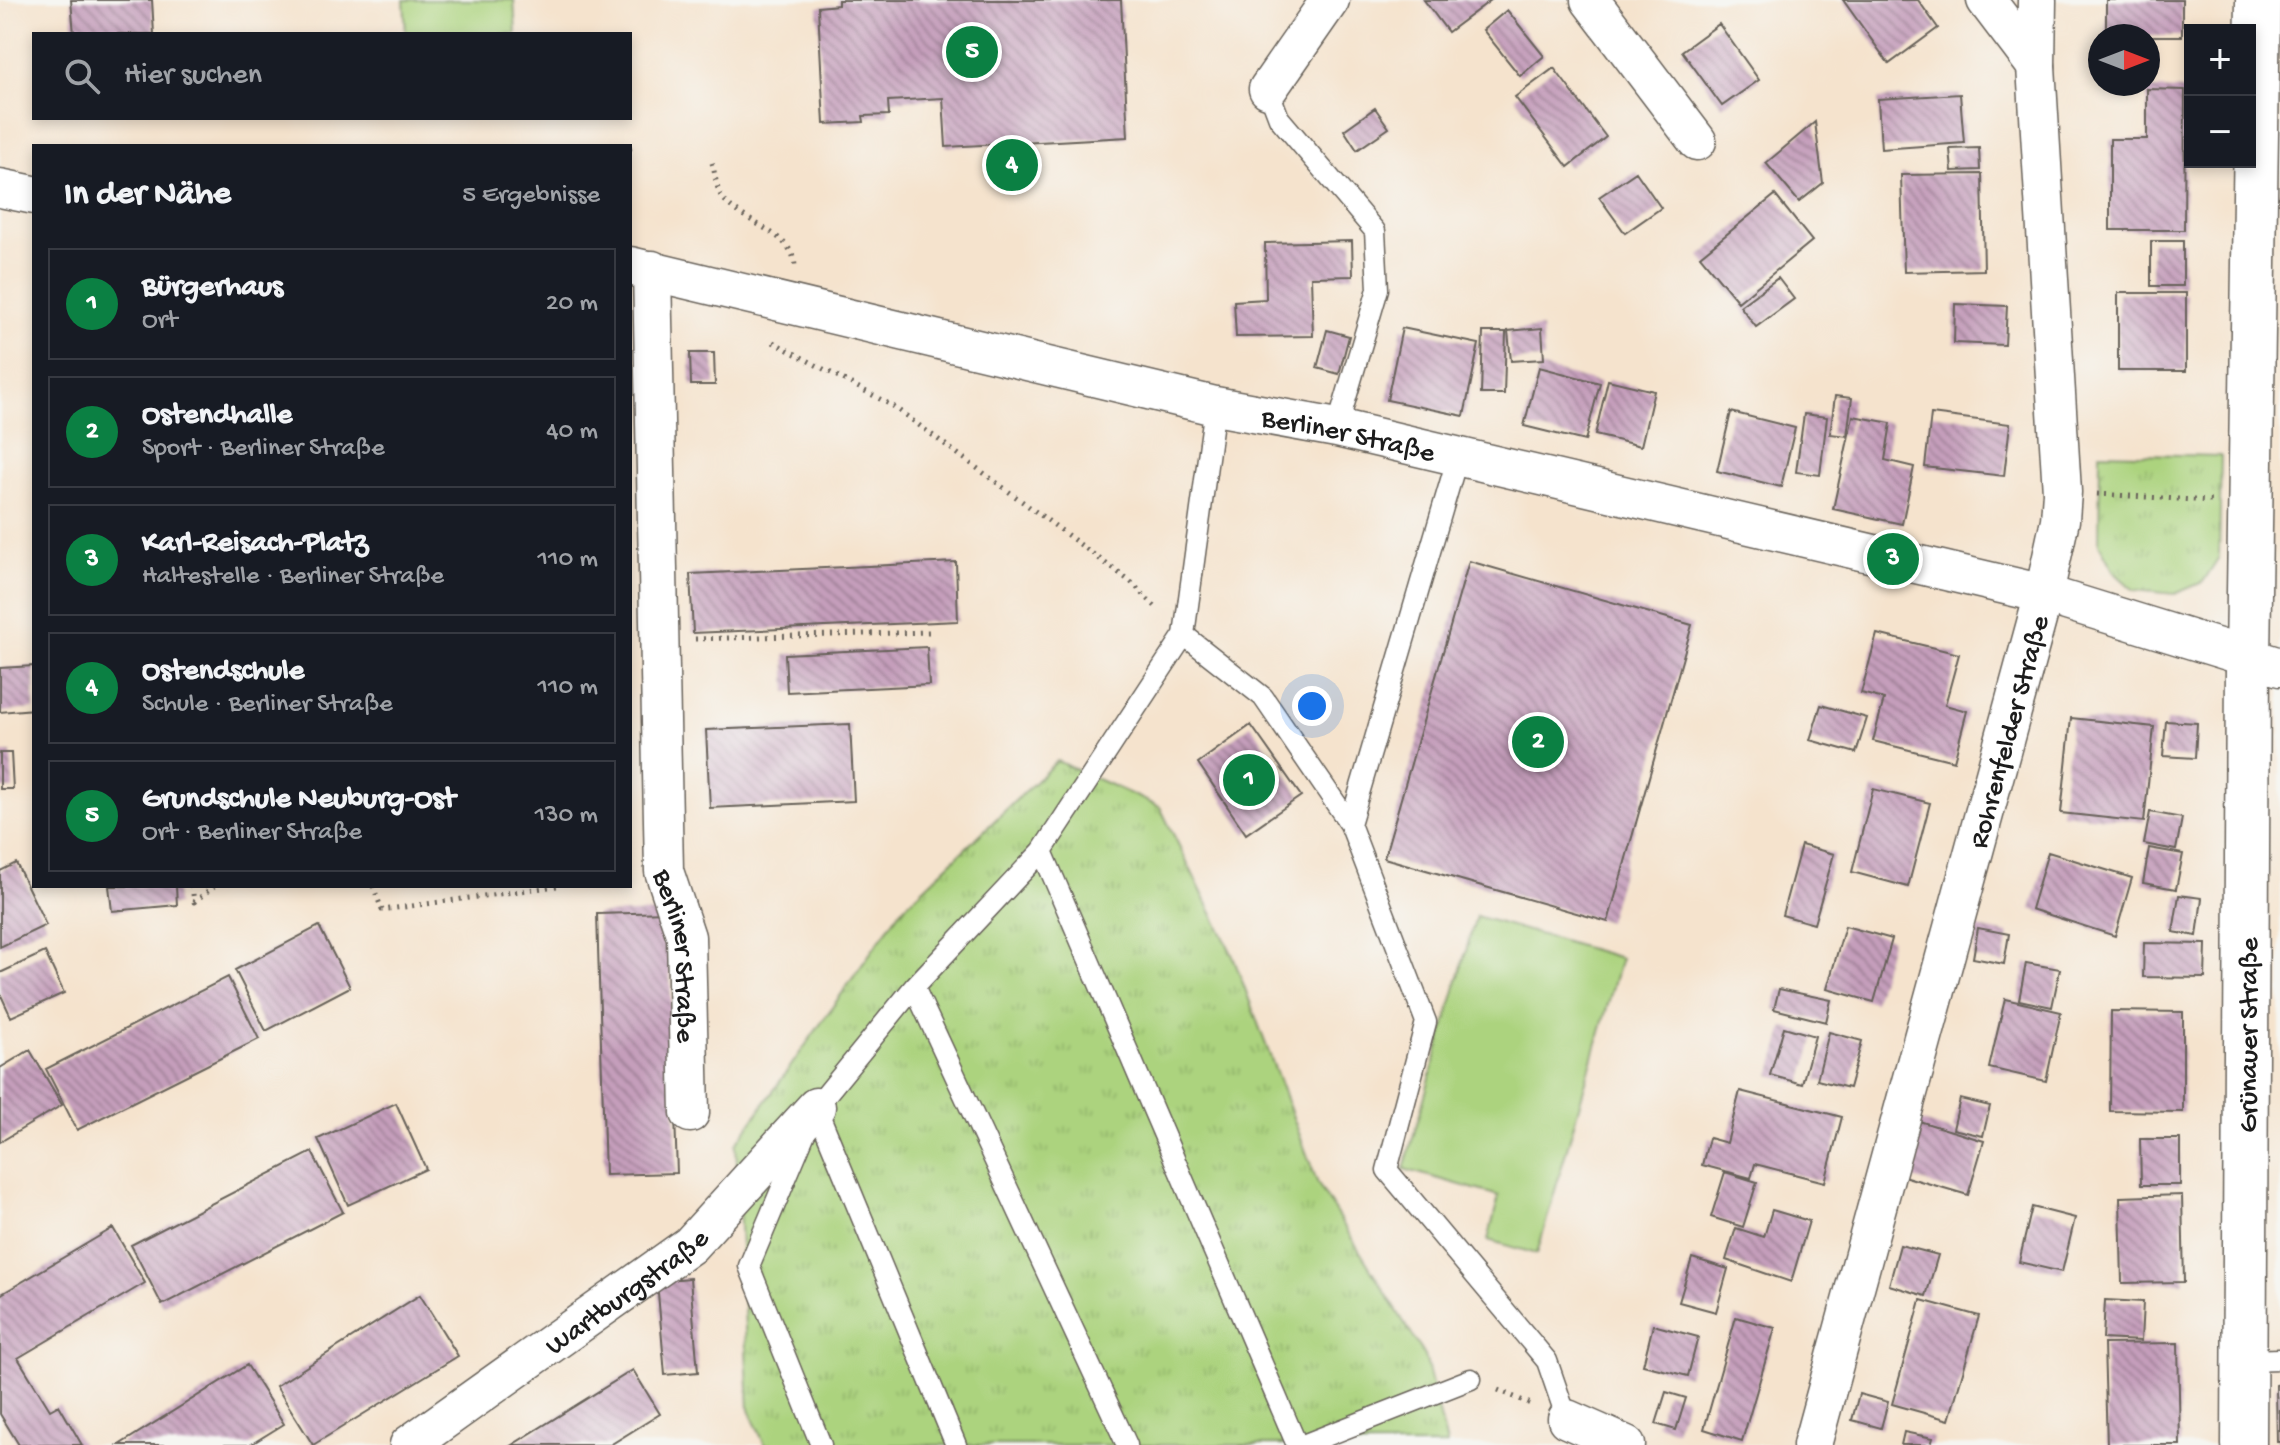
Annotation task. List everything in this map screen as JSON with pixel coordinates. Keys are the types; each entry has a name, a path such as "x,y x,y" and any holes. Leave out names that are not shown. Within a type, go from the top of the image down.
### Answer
{"street":[{"path":"1268,89 1330,0"},
{"path":"1590,0 1697,141"},
{"path":"1986,0 2036,66"},
{"name":"Rohrenfelder Straße","path":"1812,1445 2044,594 2062,492 2036,66 2037,0"},
{"name":"Grünauer Straße","path":"2244,1445 2262,1360 2264,663 2252,503 2269,63 2258,0"},
{"path":"0,188 32,195"},
{"name":"Berliner Straße","path":"690,1113 686,937 664,871 660,640 641,268 1215,406 1337,428 2044,594 2264,663"},
{"name":"Wartburgstraße","path":"413,1444 690,1245 816,1107"},
{"path":"1567,1419 1626,1445"}],"lane":[{"path":"1268,89 1279,118 1375,231 1378,289 1337,428"},
{"path":"821,1445 749,1266 816,1107 914,987 1042,851 1184,635 1215,406"},
{"path":"1350,824 1458,456"},
{"path":"1184,635 1263,697 1350,824 1426,1022 1387,1170 1547,1361 1567,1419"},
{"path":"1042,851 1300,1445 1471,1379"},
{"path":"914,987 1127,1445"},
{"path":"816,1107 956,1445"}],"path":[{"path":"712,163 720,194 748,220 778,237 794,258 797,304"},
{"path":"771,341 893,406 1131,582 1184,635"},
{"path":"2062,492 2252,503"},
{"path":"660,640 930,632"},
{"path":"192,888 194,902 212,888"},
{"path":"374,888 382,910 542,888"},
{"path":"1471,1379 1567,1419"}],"green space":[{"path":"404,0 514,0 516,32 406,32"},
{"path":"2100,453 2221,456 2219,557 2203,582 2175,594 2134,590 2114,572 2099,544"},
{"path":"1057,761 1160,807 1232,954 1318,1184 1425,1356 1447,1445 765,1445 749,1410 736,1144 900,911"},
{"path":"1476,916 1621,958 1537,1254 1488,1240 1499,1196 1404,1169"}],"building":[{"path":"71,0 152,0 154,32 74,32"},
{"path":"838,0 1121,0 1128,137 946,147 943,98 888,101 889,115 863,116 864,122 824,124 818,7 838,5"},
{"path":"1424,0 1491,0 1448,32"},
{"path":"1843,0 1918,0 1938,28 1889,64"},
{"path":"2106,0 2182,0 2182,36 2160,36 2160,24 2106,24"},
{"path":"1507,10 1544,56 1520,76 1483,30"},
{"path":"1719,24 1759,80 1722,106 1682,51"},
{"path":"1554,68 1606,137 1568,167 1515,97"},
{"path":"2160,89 2184,90 2184,230 2110,230 2110,139 2147,139 2147,96 2160,96"},
{"path":"1960,94 1964,143 1881,149 1878,99"},
{"path":"1375,108 1389,128 1357,150 1344,130"},
{"path":"1815,122 1823,183 1799,202 1766,163"},
{"path":"1979,148 1980,170 1952,171 1950,149"},
{"path":"1636,172 1661,208 1625,233 1599,197"},
{"path":"1982,174 1984,270 1904,272 1901,175"},
{"path":"1775,195 1812,241 1738,302 1700,256"},
{"path":"1352,241 1353,276 1311,277 1313,336 1236,337 1234,301 1266,299 1265,243"},
{"path":"2151,241 2183,241 2183,286 2151,286"},
{"path":"1778,278 1794,299 1756,327 1740,306"},
{"path":"2118,293 2186,293 2186,371 2118,371"},
{"path":"1955,304 2007,306 2005,345 1954,343"},
{"path":"1402,328 1479,344 1464,416 1387,400"},
{"path":"1542,328 1544,359 1511,361 1508,331"},
{"path":"1327,330 1349,336 1339,374 1317,368"},
{"path":"1483,332 1506,332 1504,394 1481,394"},
{"path":"690,353 714,353 715,385 691,385"},
{"path":"1539,367 1600,383 1585,441 1524,426"},
{"path":"1608,380 1654,391 1641,446 1595,435"},
{"path":"1835,396 1852,398 1847,436 1830,434"},
{"path":"1731,412 1795,428 1781,487 1717,471"},
{"path":"1804,414 1827,417 1820,475 1796,472"},
{"path":"1931,414 2010,424 2004,476 1925,467"},
{"path":"1853,416 1891,423 1885,460 1914,467 1902,524 1833,509"},
{"path":"1469,561 1692,625 1608,922 1384,858"},
{"path":"956,562 958,621 693,633 690,574"},
{"path":"1877,634 1959,654 1945,705 1967,711 1954,761 1873,741 1884,699 1861,693"},
{"path":"927,647 929,685 787,692 785,654"},
{"path":"32,666 32,709 0,712 0,668"},
{"path":"1821,705 1867,718 1856,753 1810,740"},
{"path":"2071,718 2154,727 2144,822 2061,813"},
{"path":"2166,721 2197,723 2195,758 2163,756"},
{"path":"850,724 854,801 710,808 706,730"},
{"path":"1251,725 1301,796 1246,834 1198,763"},
{"path":"0,753 11,753 13,789 0,789"},
{"path":"1873,789 1930,803 1908,887 1852,872"},
{"path":"2150,812 2182,818 2176,850 2144,844"},
{"path":"1801,845 1834,854 1814,924 1782,915"},
{"path":"2149,848 2183,854 2176,889 2143,883"},
{"path":"2048,852 2132,878 2115,936 2031,909"},
{"path":"16,863 46,925 0,947 0,871"},
{"path":"109,888 176,888 177,905 112,911"},
{"path":"2179,895 2202,898 2197,936 2173,932"},
{"path":"668,912 677,1173 605,1175 597,914"},
{"path":"319,926 350,987 266,1031 235,970"},
{"path":"1845,926 1892,939 1874,1002 1827,989"},
{"path":"1978,928 2009,934 2004,964 1973,958"},
{"path":"2144,943 2206,944 2205,978 2143,977"},
{"path":"45,952 64,993 11,1017 0,993 0,973"},
{"path":"2026,963 2060,969 2052,1007 2019,1000"},
{"path":"228,977 259,1039 77,1130 46,1069"},
{"path":"1779,989 1831,1000 1826,1022 1774,1009"},
{"path":"2005,999 2061,1012 2046,1081 1989,1068"},
{"path":"2111,1011 2183,1012 2183,1112 2110,1111"},
{"path":"1784,1027 1815,1036 1802,1084 1770,1075"},
{"path":"1829,1032 1862,1041 1849,1088 1817,1080"},
{"path":"30,1050 62,1105 0,1142 0,1068"},
{"path":"1740,1091 1842,1117 1825,1182 1755,1164 1751,1178 1702,1165 1709,1138 1727,1143"},
{"path":"1960,1099 1990,1106 1983,1136 1953,1129"},
{"path":"396,1103 426,1169 348,1205 318,1139"},
{"path":"1919,1121 1984,1141 1968,1195 1903,1176"},
{"path":"2140,1139 2180,1139 2180,1185 2141,1185"},
{"path":"312,1152 343,1212 162,1305 131,1245"},
{"path":"1725,1172 1757,1182 1743,1227 1711,1217"},
{"path":"2182,1195 2184,1282 2122,1283 2120,1197"},
{"path":"2032,1207 2075,1218 2062,1272 2019,1262"},
{"path":"1772,1210 1809,1221 1791,1282 1726,1260 1736,1228 1764,1237"},
{"path":"113,1228 145,1283 18,1358 50,1410 59,1405 82,1445 19,1445 0,1414 0,1295"},
{"path":"1900,1245 1938,1255 1926,1296 1889,1285"},
{"path":"1692,1258 1728,1269 1716,1312 1679,1302"},
{"path":"690,1278 698,1372 665,1375 657,1281"},
{"path":"420,1295 458,1356 313,1445 276,1386"},
{"path":"1921,1300 1979,1316 1949,1420 1892,1404"},
{"path":"2105,1300 2143,1302 2141,1341 2103,1339"},
{"path":"1736,1317 1775,1328 1742,1441 1704,1429"},
{"path":"1653,1325 1698,1337 1688,1376 1643,1365"},
{"path":"2178,1343 2180,1445 2107,1445 2104,1344"},
{"path":"247,1365 284,1424 250,1445 119,1445"},
{"path":"633,1370 660,1414 610,1445 512,1445"},
{"path":"2280,1384 2280,1442 2277,1442 2276,1385"},
{"path":"1666,1392 1686,1398 1676,1430 1656,1424"},
{"path":"1859,1394 1888,1402 1881,1428 1852,1420"},
{"path":"1904,1432 1933,1438 1931,1445 1901,1445"}],"place":[{"name":"Grundschule Neuburg-Ost","path":"972,52"},
{"name":"Ostendschule","path":"1012,165"},
{"name":"Karl-Reisach-Platz","path":"1893,559"},
{"name":"Ostendhalle","path":"1538,742"},
{"name":"Bürgerhaus","path":"1249,780"}]}
